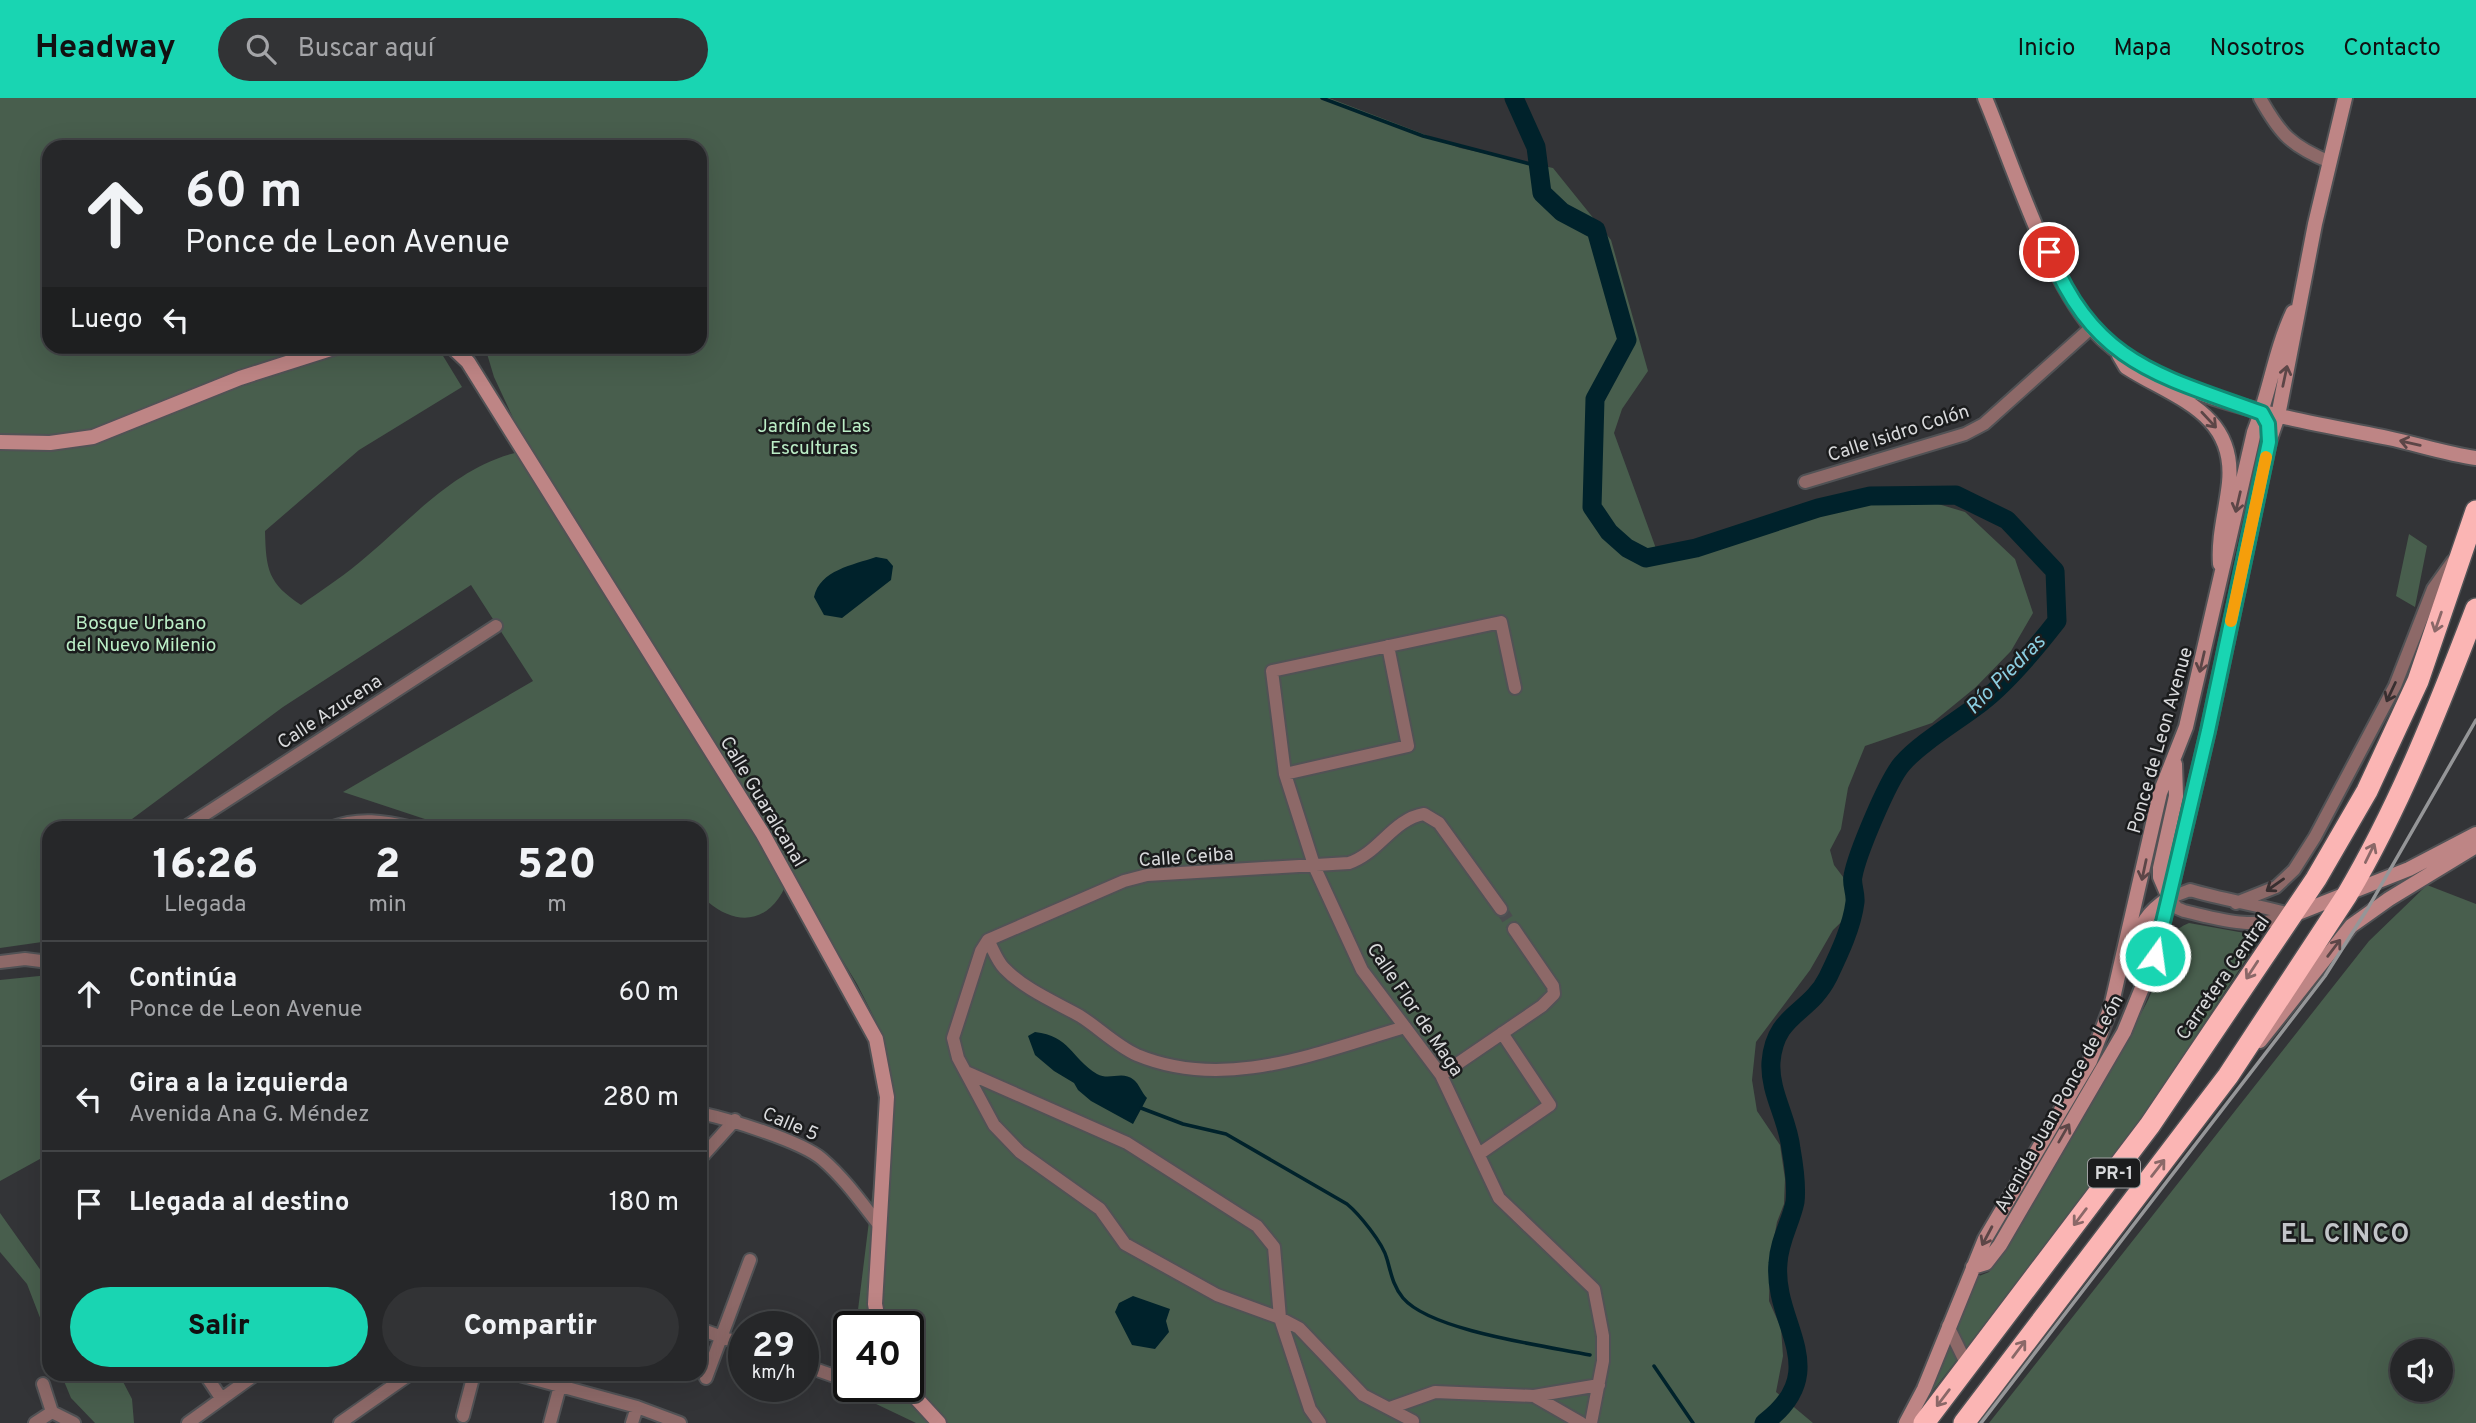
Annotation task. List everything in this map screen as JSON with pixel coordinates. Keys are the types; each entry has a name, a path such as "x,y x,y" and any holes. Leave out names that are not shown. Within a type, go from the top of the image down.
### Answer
{"highway":[{"name":"Carretera Central","path":"1924,1423 2150,1125 2271,942 2293,915 2389,748 2418,681 2476,510"},
{"name":"PR-1","path":"1964,1423 2228,1076 2347,895 2427,732 2476,609"},
{"path":"2293,915 2305,958"}],"street":[{"path":"1985,98 2058,275 2092,327 2116,351 2126,367 2200,411 2222,437 2228,452 2229,482 2219,545 2221,582"},
{"path":"2260,98 2277,130 2300,150 2330,162"},
{"name":"Ponce de Leon Avenue","path":"2269,442 2278,416 2299,300 2345,98"},
{"name":"Ponce de Leon Avenue","path":"2174,755 2186,727 2254,432 2262,413 2272,366 2299,300"},
{"name":"Calle Isidro Colón","path":"1805,482 1965,434 1983,424 2092,327"},
{"path":"2116,351 2169,380 2262,413 2476,458"},
{"path":"0,442 50,443 93,437 240,378 315,354"},
{"name":"Calle Guaralcanal","path":"460,354 468,362 756,822 868,1020 883,1063 887,1097 876,1311"},
{"name":"Ponce de Leon Avenue","path":"2262,413 2268,424 2269,442"},
{"name":"Avenida Juan Ponce de León","path":"1973,1267 1986,1263 2000,1245 2133,1014 2155,956 2269,442"},
{"path":"2236,903 2276,887 2294,870 2315,837 2395,685 2433,589 2465,544"},
{"path":"1285,774 1408,746 1388,646 1501,622 1515,688"},
{"name":"Calle Azucena","path":"195,821 496,626"},
{"name":"Calle Flor de Maga","path":"1388,646 1272,671 1285,774 1315,868 1362,970 1441,1075 1499,1198 1594,1289 1603,1336 1599,1385"},
{"path":"2174,755 2176,796 2160,877 2169,898 2177,908 2184,911 2244,925 2270,923 2409,869 2476,834"},
{"name":"Avenida Juan Ponce de León","path":"1906,1423 1924,1389 1985,1239 2090,1061 2112,1007 2160,793 2174,755"},
{"name":"Calle Ceiba","path":"988,940 1124,881 1147,875 1315,868 1356,861 1388,837 1400,823 1424,814 1439,822 1501,909"},
{"path":"2228,1076 2277,1022 2351,926 2389,899 2476,846"},
{"path":"2112,1007 2120,993 2143,920 2148,912 2169,898 2190,890 2293,915"},
{"path":"1441,1075 1554,994 1553,986 1514,929"},
{"path":"988,940 1002,967 1019,980 1092,1024 1136,1055 1182,1067 1208,1072 1270,1065 1405,1027"},
{"path":"988,940 981,951 953,1038 966,1072 994,1125 1020,1152 1100,1209 1125,1244 1217,1295 1280,1318 1299,1328 1363,1395 1413,1421"},
{"path":"0,962 25,959 42,961"},
{"path":"1479,1154 1550,1105 1502,1033"},
{"path":"966,1072 1127,1143 1257,1226 1274,1247 1280,1318 1310,1409 1320,1423"},
{"name":"Calle 5","path":"707,1114 735,1120 819,1157 848,1185 879,1225"},
{"path":"707,1154 735,1120"},
{"path":"707,1376 750,1260"},
{"path":"1948,1326 1967,1365"},
{"path":"707,1331 728,1339"},
{"path":"210,1381 221,1398"},
{"path":"188,1423 246,1381"},
{"path":"340,1423 400,1381"},
{"path":"463,1416 472,1381"},
{"path":"542,1381 680,1423"},
{"path":"43,1384 52,1412 74,1423"},
{"path":"1390,1408 1435,1392 1534,1396 1599,1385 1591,1423"},
{"path":"550,1423 560,1386"},
{"path":"1534,1396 1581,1423"},
{"path":"920,1402 939,1423"},
{"path":"632,1423 637,1408"},
{"path":"35,1423 52,1412"}],"green space":[{"path":"0,98 1329,98 1460,148 1553,168 1611,240 1648,371 1622,409 1614,433 1658,554 1671,553 1820,505 1898,492 1965,512 2015,559 2033,613 2011,651 1976,687 1932,723 1865,746 1848,788 1841,829 1830,850 1834,865 1862,902 1833,930 1810,970 1756,1042 1752,1080 1757,1111 1780,1145 1785,1179 1784,1204 1777,1222 1770,1260 1769,1301 1781,1328 1783,1356 1776,1392 1813,1423 916,1423 872,1402 924,1402 924,1311 858,1311 885,1092 884,1037 857,984 790,874 777,901 768,910 746,918 734,916 707,903 707,821 431,821 343,792 533,681 471,585 283,707 129,821 42,821 42,942 0,948","holes":["42,140 707,140 707,354 487,354 494,377 528,450 504,456 460,478 351,569 301,605 282,590 271,574 266,556 265,531 359,450 462,387 442,354 42,354"]},
{"path":"2409,534 2427,546 2415,607 2396,596"},
{"path":"2427,885 2476,904 2476,1423 1989,1423 2369,941"},
{"path":"2189,923 2256,935 2258,941 2131,1136 1932,1392 1974,1278 1989,1272 2003,1252 2146,1004 2171,937"},
{"path":"42,976 42,1158 0,1181 0,980"},
{"path":"0,1213 42,1272 42,1323 27,1284 0,1252"},
{"path":"64,1381 123,1381 132,1399 134,1423 95,1423 71,1398"}],"water":[{"path":"876,557 887,559 893,566 891,580 842,618 824,615 814,597 823,580 848,566"},
{"path":"1035,1032 1056,1038 1097,1074 1125,1076 1134,1080 1147,1098 1133,1124 1091,1101 1074,1083 1035,1055 1028,1036"},
{"path":"1133,1296 1170,1309 1166,1321 1169,1332 1155,1349 1132,1345 1115,1312 1119,1303"}],"waterway":[{"path":"1322,98 1423,136 1538,166"},
{"name":"Río Piedras","path":"1514,98 1536,147 1542,193 1562,212 1596,230 1627,340 1595,399 1592,507 1609,532 1627,548 1646,558 1696,548 1818,508 1870,496 1956,495 2007,520 2055,571 2057,621 2022,664 1992,694 1919,748 1896,773 1860,851 1853,879 1855,899 1848,931 1828,977 1812,999 1786,1024 1774,1046 1771,1073 1789,1138 1796,1189 1795,1202 1779,1255 1779,1285 1798,1365 1795,1384 1785,1403 1764,1423"},
{"path":"1141,1108 1183,1124 1226,1134 1347,1204 1376,1237 1400,1293 1417,1310 1438,1320 1490,1336 1590,1355"},
{"path":"1654,1366 1693,1423"}],"tunnel":[{"path":"1501,909 1514,929"}],"railway":[{"path":"1981,1423 2325,976 2368,908 2476,720"}],"slow traffic":[{"path":"2231,621 2266,457"}],"district":[{"name":"EL CINCO","path":"2346,1233"}],"route":[{"path":"2049,252 2058,275 2092,327 2116,351 2169,380 2262,413 2268,424 2269,442 2219,681 2155,956"}],"park label":[{"name":"Jardín de Las Esculturas","path":"814,436"},
{"name":"Bosque Urbano del Nuevo Milenio","path":"141,633"}]}
